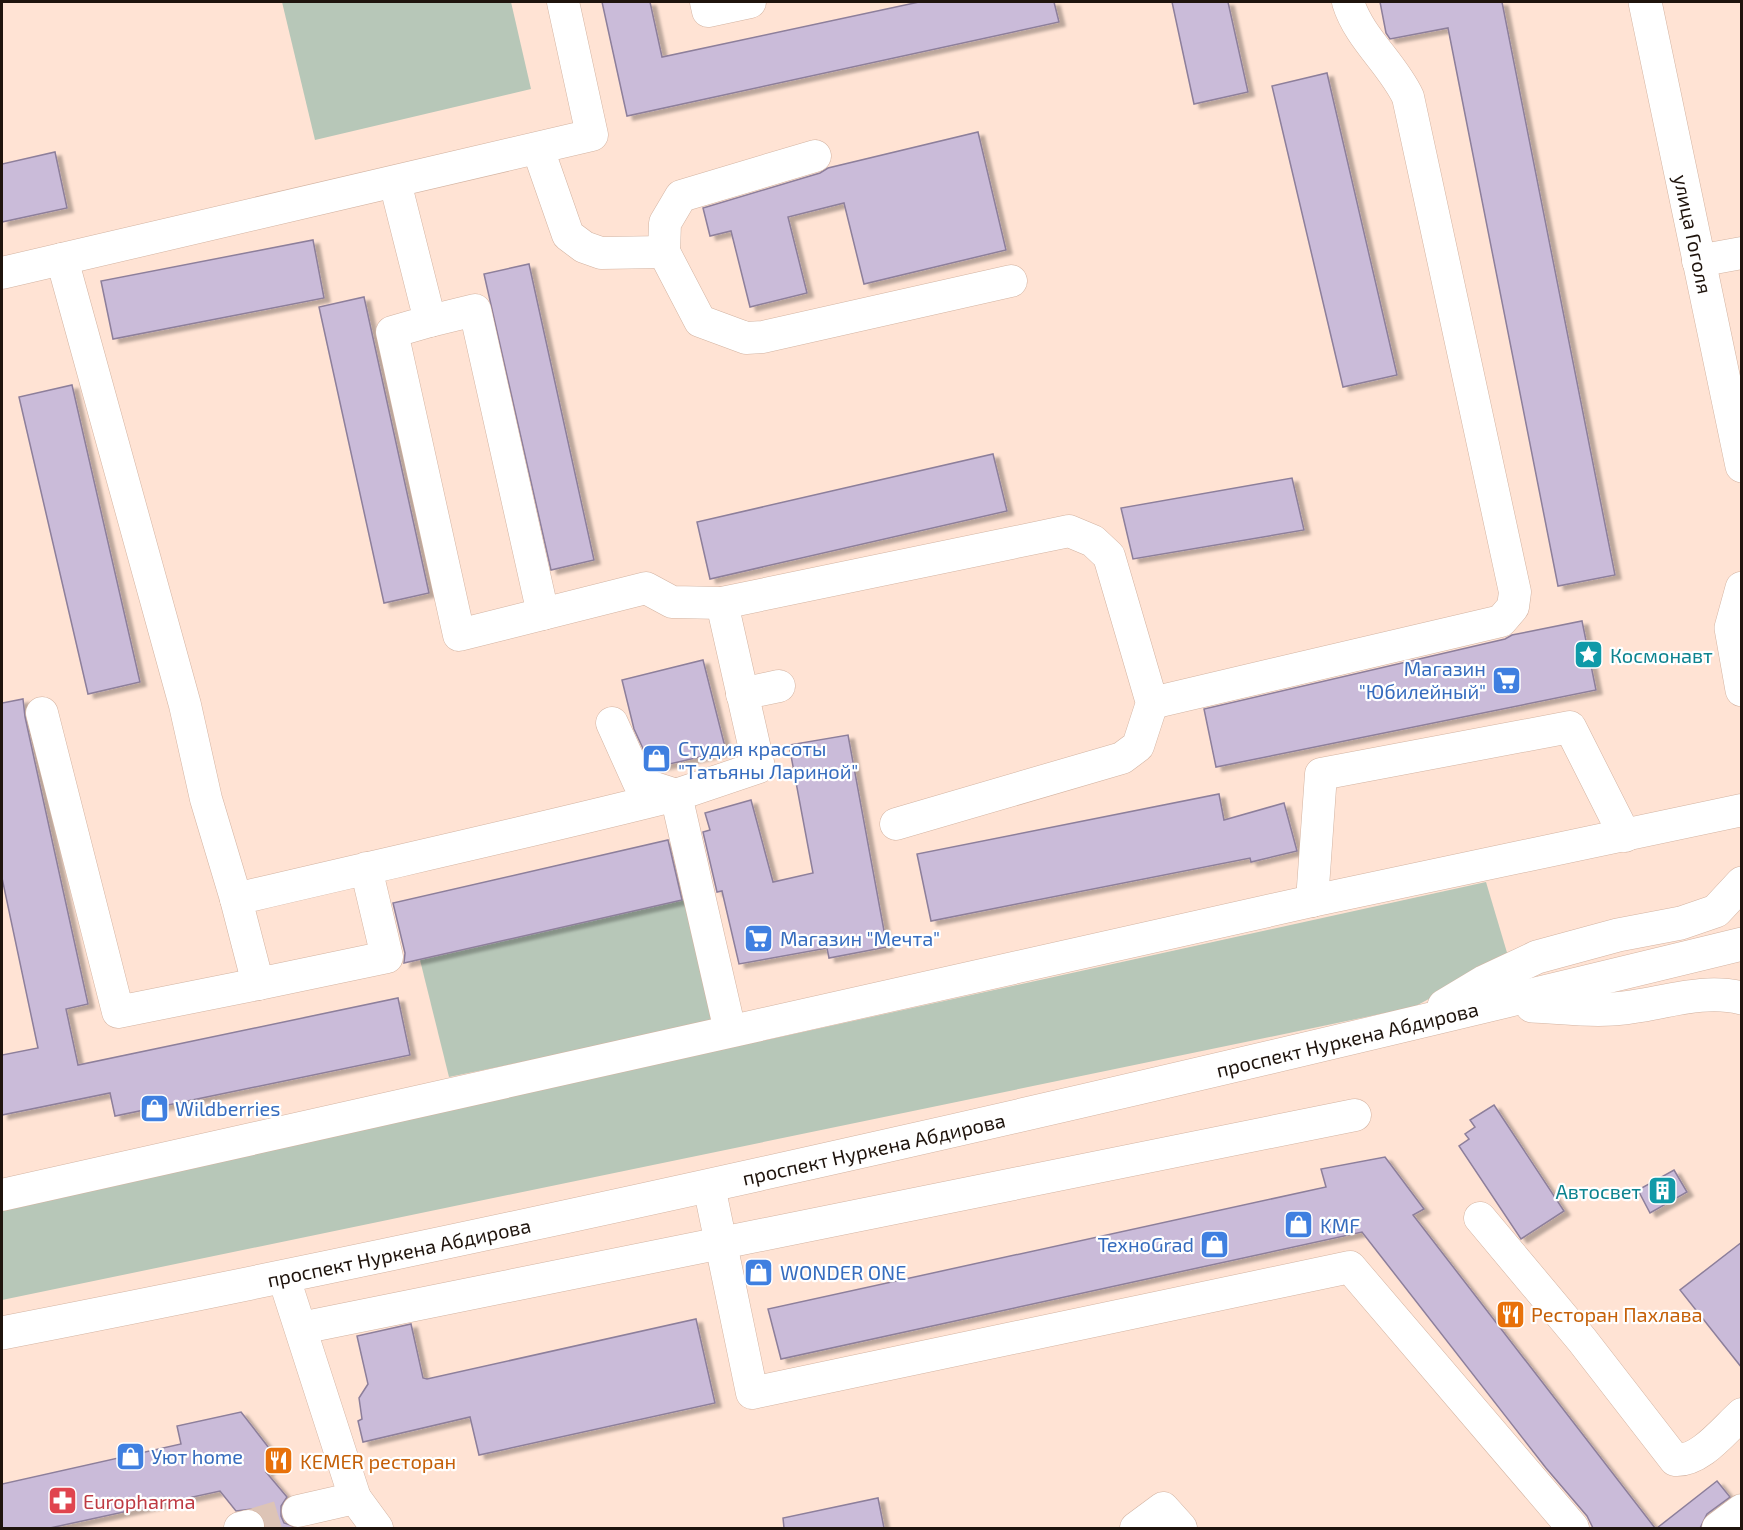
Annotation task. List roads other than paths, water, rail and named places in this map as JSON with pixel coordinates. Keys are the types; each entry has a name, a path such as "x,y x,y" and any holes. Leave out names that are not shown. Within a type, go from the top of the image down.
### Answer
{"main road":[{"name":"улица Гоголя","path":"1645,2 1742,466"},
{"path":"1742,588 1731,628 1742,690"},
{"path":"1417,1022 1484,982 1537,957 1618,934 1681,923 1716,911 1742,883"},
{"name":"проспект Нуркена Абдирова","path":"2,1333 284,1278 709,1186 1494,1004 1742,944"},
{"path":"1494,1004 1612,1010 1680,998 1727,994 1742,998"}],"street":[{"path":"2,273 592,135 563,2"},
{"path":"706,2 708,11 750,2"},
{"path":"1152,703 1501,621 1513,607 1515,592 1408,97 1399,77 1353,18 1348,2"},
{"path":"538,148 568,235 584,247 602,253 664,252"},
{"path":"815,156 681,196 665,223 664,252 700,321 746,338 763,337 1011,281"},
{"path":"395,182 430,321"},
{"path":"1698,261 1742,252"},
{"path":"62,259 185,705 206,799 236,899 258,984"},
{"path":"543,614 475,310 392,332 459,635 543,614 646,588 672,602 722,603 1069,531 1093,541 1109,556 1152,703 1138,746 1122,758 896,824"},
{"path":"236,899 539,830 676,795 759,767 722,603"},
{"path":"742,694 778,686"},
{"path":"42,713 118,1012 387,957 366,868"},
{"path":"612,723 639,783 676,795"},
{"path":"1312,901 1322,774 1570,727 1625,836"},
{"path":"676,795 730,1031"},
{"path":"2,1195 1312,901 1742,810"},
{"path":"301,1328 1355,1115"},
{"path":"709,1186 752,1393 1350,1267 1573,1528"},
{"path":"1480,1218 1582,1340 1675,1461 1684,1461 1697,1455 1742,1414"},
{"path":"284,1278 355,1498 376,1528"},
{"path":"298,1511 355,1498"},
{"path":"1718,1528 1742,1510"},
{"path":"1136,1528 1172,1518"}],"tunnel":[{"path":"248,1526 298,1511"}],"place":[{"name":"Космонавт","path":"1589,655"},
{"name":"Магазин \"Юбилейный\"","path":"1507,680"},
{"name":"Студия красоты \"Татьяны Лариной\"","path":"657,759"},
{"name":"Магазин \"Мечта\"","path":"759,938"},
{"name":"Wildberries","path":"154,1108"},
{"name":"Автосвет","path":"1662,1191"},
{"name":"KMF","path":"1299,1225"},
{"name":"ТехноGrad","path":"1215,1244"},
{"name":"WONDER ONE","path":"759,1272"},
{"name":"Ресторан Пахлава","path":"1510,1314"},
{"name":"Уют home","path":"130,1456"},
{"name":"KEMER ресторан","path":"279,1461"},
{"name":"Europharma","path":"62,1501"}]}
